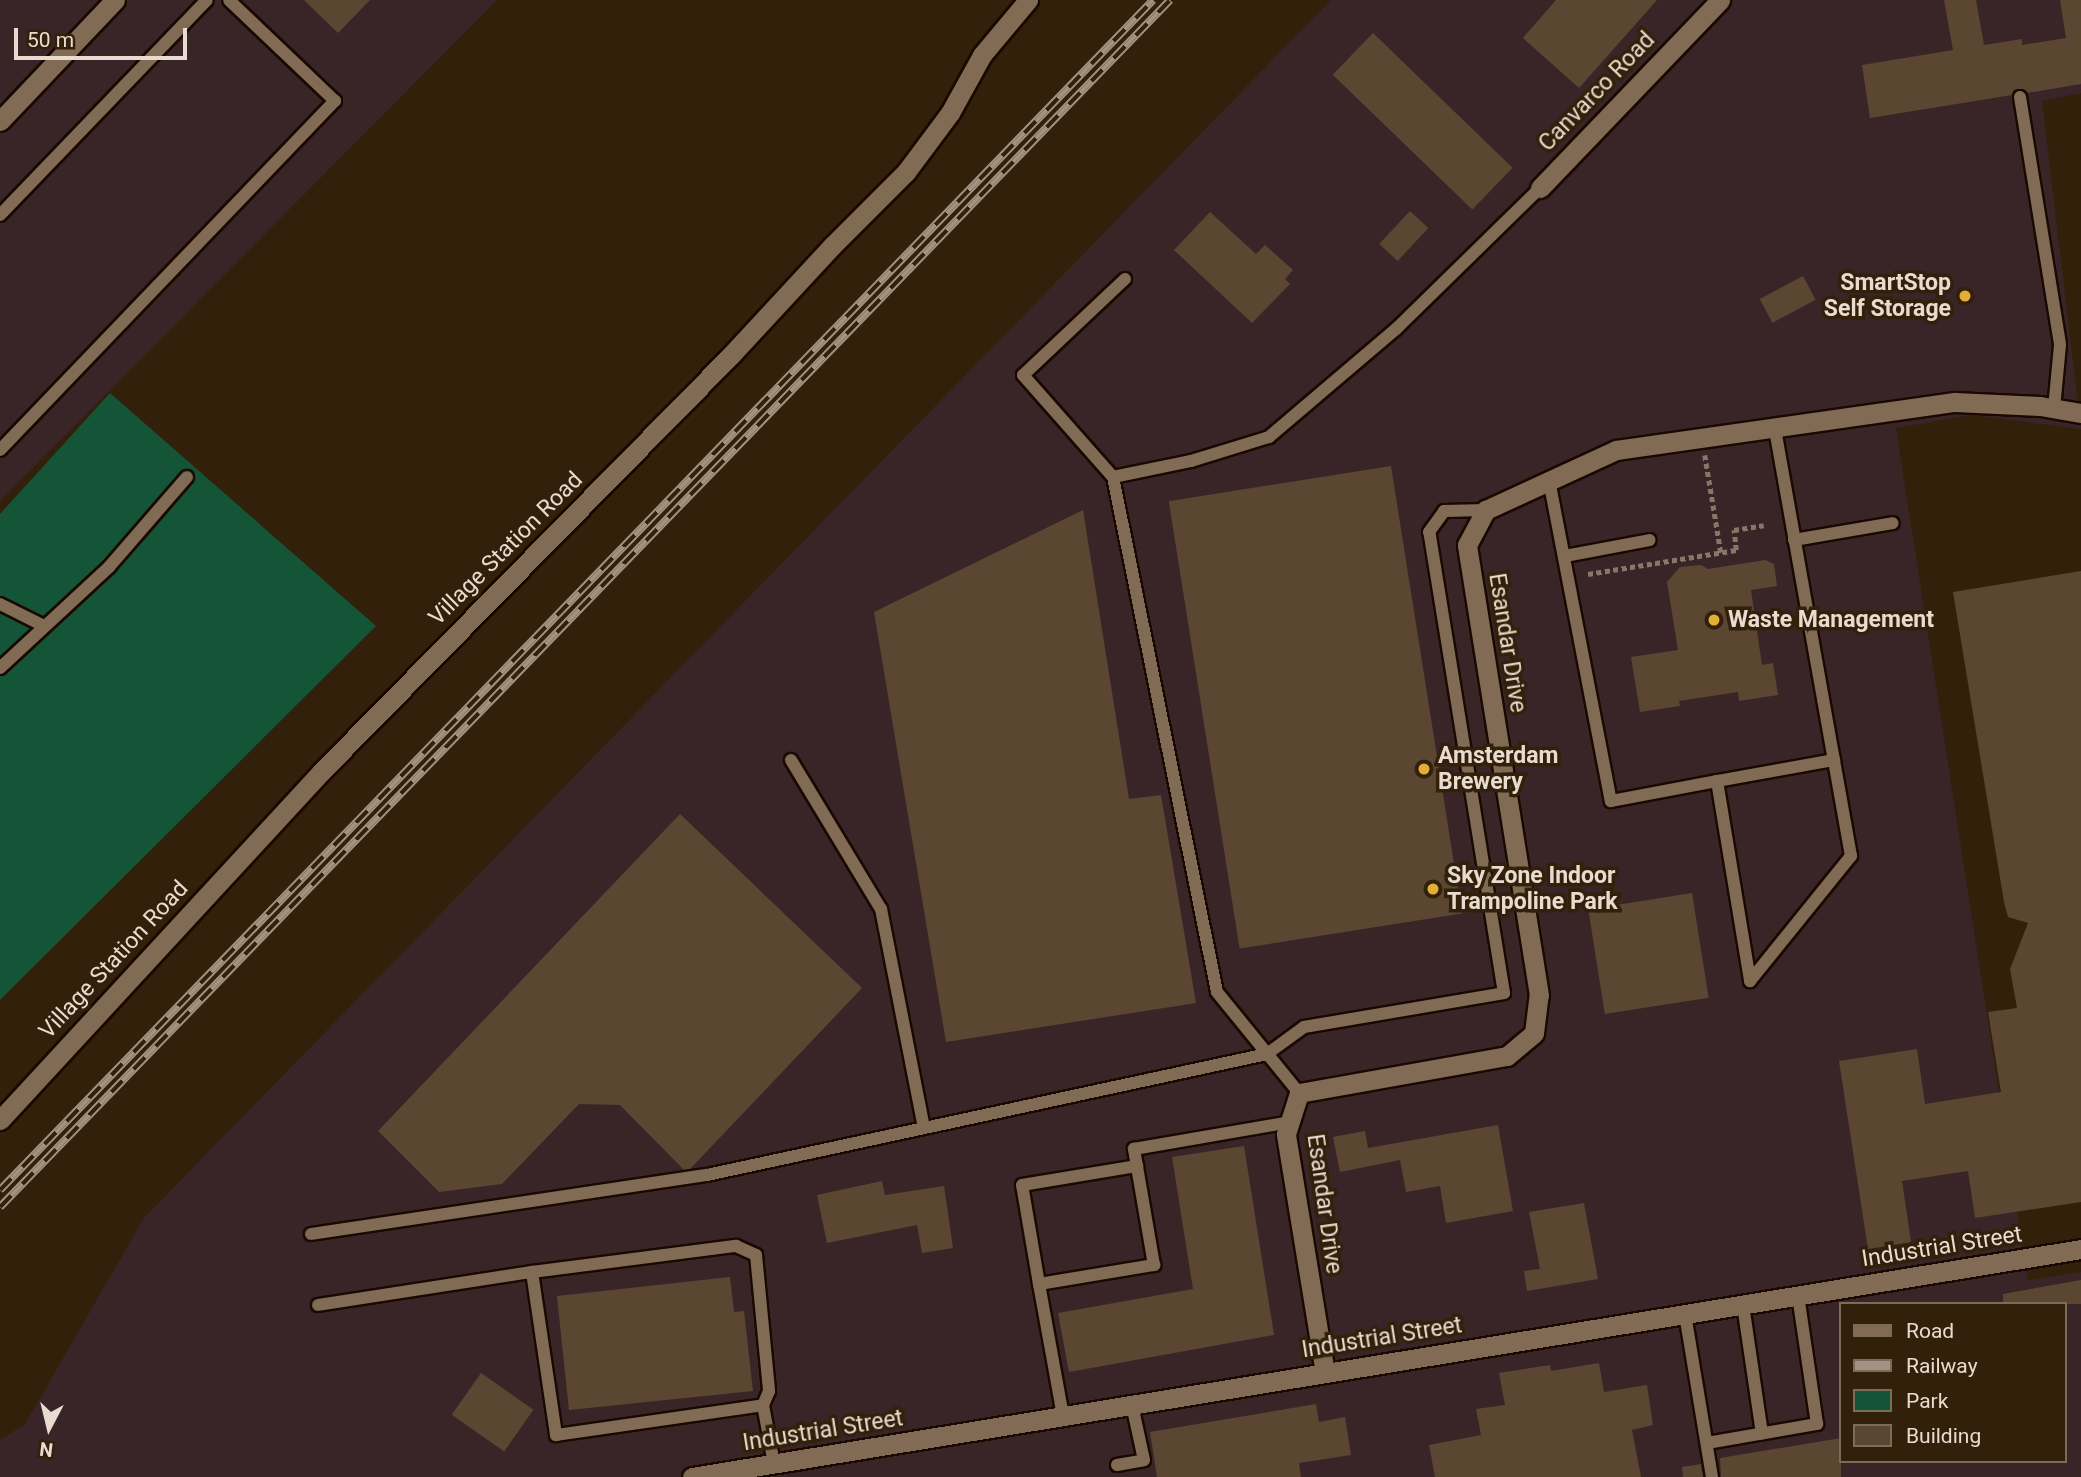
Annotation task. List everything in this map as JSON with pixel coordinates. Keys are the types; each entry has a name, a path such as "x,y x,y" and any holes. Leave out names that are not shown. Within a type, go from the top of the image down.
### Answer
{"street":[{"path":"0,121 115,0"},
{"name":"Village Station Road","path":"0,1120 321,772 731,355 832,246 906,172 950,113 982,55 1028,0"},
{"name":"Canvarco Road","path":"1539,188 1720,0"},
{"path":"1486,510 1616,450 1955,402 2081,413"},
{"name":"Esandar Drive","path":"1325,1373 1286,1134 1299,1093 1507,1056 1534,1033 1539,995 1467,545 1486,510"},
{"name":"Industrial Street","path":"692,1477 2081,1250"}],"lane":[{"path":"0,215 207,0"},
{"path":"0,450 335,102 229,0"},
{"path":"2020,97 2060,345 2054,409"},
{"path":"1113,477 1191,461 1269,437 1396,329 1539,188"},
{"path":"1125,279 1023,375 1113,477 1217,992 1299,1093"},
{"path":"1717,781 1750,981 1851,856 1774,428"},
{"path":"0,668 109,567 187,477"},
{"path":"1549,480 1611,801 1834,760"},
{"path":"311,1234 707,1175 1267,1054 1304,1027 1504,993 1429,532 1444,511 1486,510"},
{"path":"1794,540 1893,523"},
{"path":"1565,556 1650,540"},
{"path":"0,604 44,626"},
{"path":"790,760 881,909 924,1128"},
{"path":"1039,1284 1154,1265 1134,1149 1290,1122"},
{"path":"1063,1416 1022,1185 1137,1166"},
{"path":"318,1305 532,1272 736,1246 756,1255 769,1391 763,1405 774,1464"},
{"path":"532,1272 555,1435 763,1405"},
{"path":"1707,1443 1817,1424 1798,1296"},
{"path":"1743,1305 1762,1434"},
{"path":"1685,1314 1712,1477"},
{"path":"1117,1465 1144,1460 1132,1405"}],"path":[{"path":"1702,437 1721,553"},
{"path":"1588,574 1737,550 1734,530 1764,525"}],"shaded area":[{"path":"0,0 497,0 0,501"},
{"path":"1331,0 2081,0 2081,93 2042,101 2081,429 1971,415 1896,428 2028,1280 2081,1272 2081,1477 0,1477 0,1440 25,1424 144,1218"}],"green space":[{"path":"110,393 376,626 0,1000 0,514"}],"building":[{"path":"304,0 370,0 338,33"},
{"path":"1556,0 1657,0 1579,88 1523,38"},
{"path":"1944,0 1976,0 1984,45 2022,39 2022,45 2066,38 2060,0 2081,0 2081,84 2027,93 2018,89 2012,95 1870,118 1862,65 1953,50"},
{"path":"1373,33 1513,168 1472,209 1333,75"},
{"path":"1410,211 1428,228 1398,261 1379,244"},
{"path":"1210,212 1256,254 1265,245 1293,270 1285,279 1290,284 1252,323 1174,250"},
{"path":"1803,276 1816,300 1772,323 1760,299"},
{"path":"1391,466 1462,913 1240,949 1169,501"},
{"path":"1083,510 1129,799 1161,795 1196,1003 946,1042 874,612"},
{"name":"Waste Management","path":"1765,560 1774,564 1777,586 1751,590 1762,665 1773,663 1778,695 1739,701 1738,692 1679,701 1680,706 1640,712 1631,657 1678,650 1667,582 1680,567 1701,565 1708,569"},
{"path":"2081,571 2081,1202 1975,1218 1968,1171 1902,1181 1911,1242 1868,1249 1839,1061 1917,1049 1925,1104 2001,1092 1988,1012 2017,1008 2010,969 2028,923 2008,917 2004,902 1953,592"},
{"path":"680,814 862,988 690,1169 684,1170 620,1105 579,1104 502,1184 439,1192 378,1131"},
{"path":"1692,893 1709,998 1605,1014 1588,909"},
{"path":"1498,1125 1513,1211 1446,1223 1440,1186 1406,1192 1400,1160 1340,1172 1333,1137 1365,1131 1368,1148"},
{"path":"1244,1146 1274,1335 1069,1372 1058,1313 1193,1289 1172,1157"},
{"path":"882,1181 885,1195 944,1186 953,1248 922,1253 917,1225 827,1243 817,1195"},
{"path":"1584,1203 1598,1279 1527,1291 1524,1271 1540,1269 1529,1212"},
{"path":"730,1277 734,1312 744,1311 753,1391 569,1410 557,1296"},
{"path":"2081,1280 2081,1304 2003,1302 2003,1294"},
{"path":"1599,1363 1604,1392 1647,1385 1653,1425 1632,1430 1641,1477 1435,1477 1429,1445 1481,1435 1476,1409 1505,1405 1499,1373 1550,1365 1551,1371"},
{"path":"481,1373 533,1410 504,1451 452,1415"},
{"path":"1316,1404 1319,1422 1345,1417 1351,1455 1299,1463 1301,1477 1157,1477 1150,1432"},
{"path":"1840,1438 1841,1477 1721,1477 1720,1458"},
{"path":"1701,1464 1703,1477 1683,1477 1682,1467"}],"railway":[{"path":"0,1190 1153,0"},
{"path":"0,1207 1170,0"}],"place":[{"name":"SmartStop Self Storage","path":"1965,296"},
{"name":"Waste Management","path":"1714,620"},
{"name":"Amsterdam Brewery","path":"1424,769"},
{"name":"Sky Zone Indoor Trampoline Park","path":"1433,889"}]}
